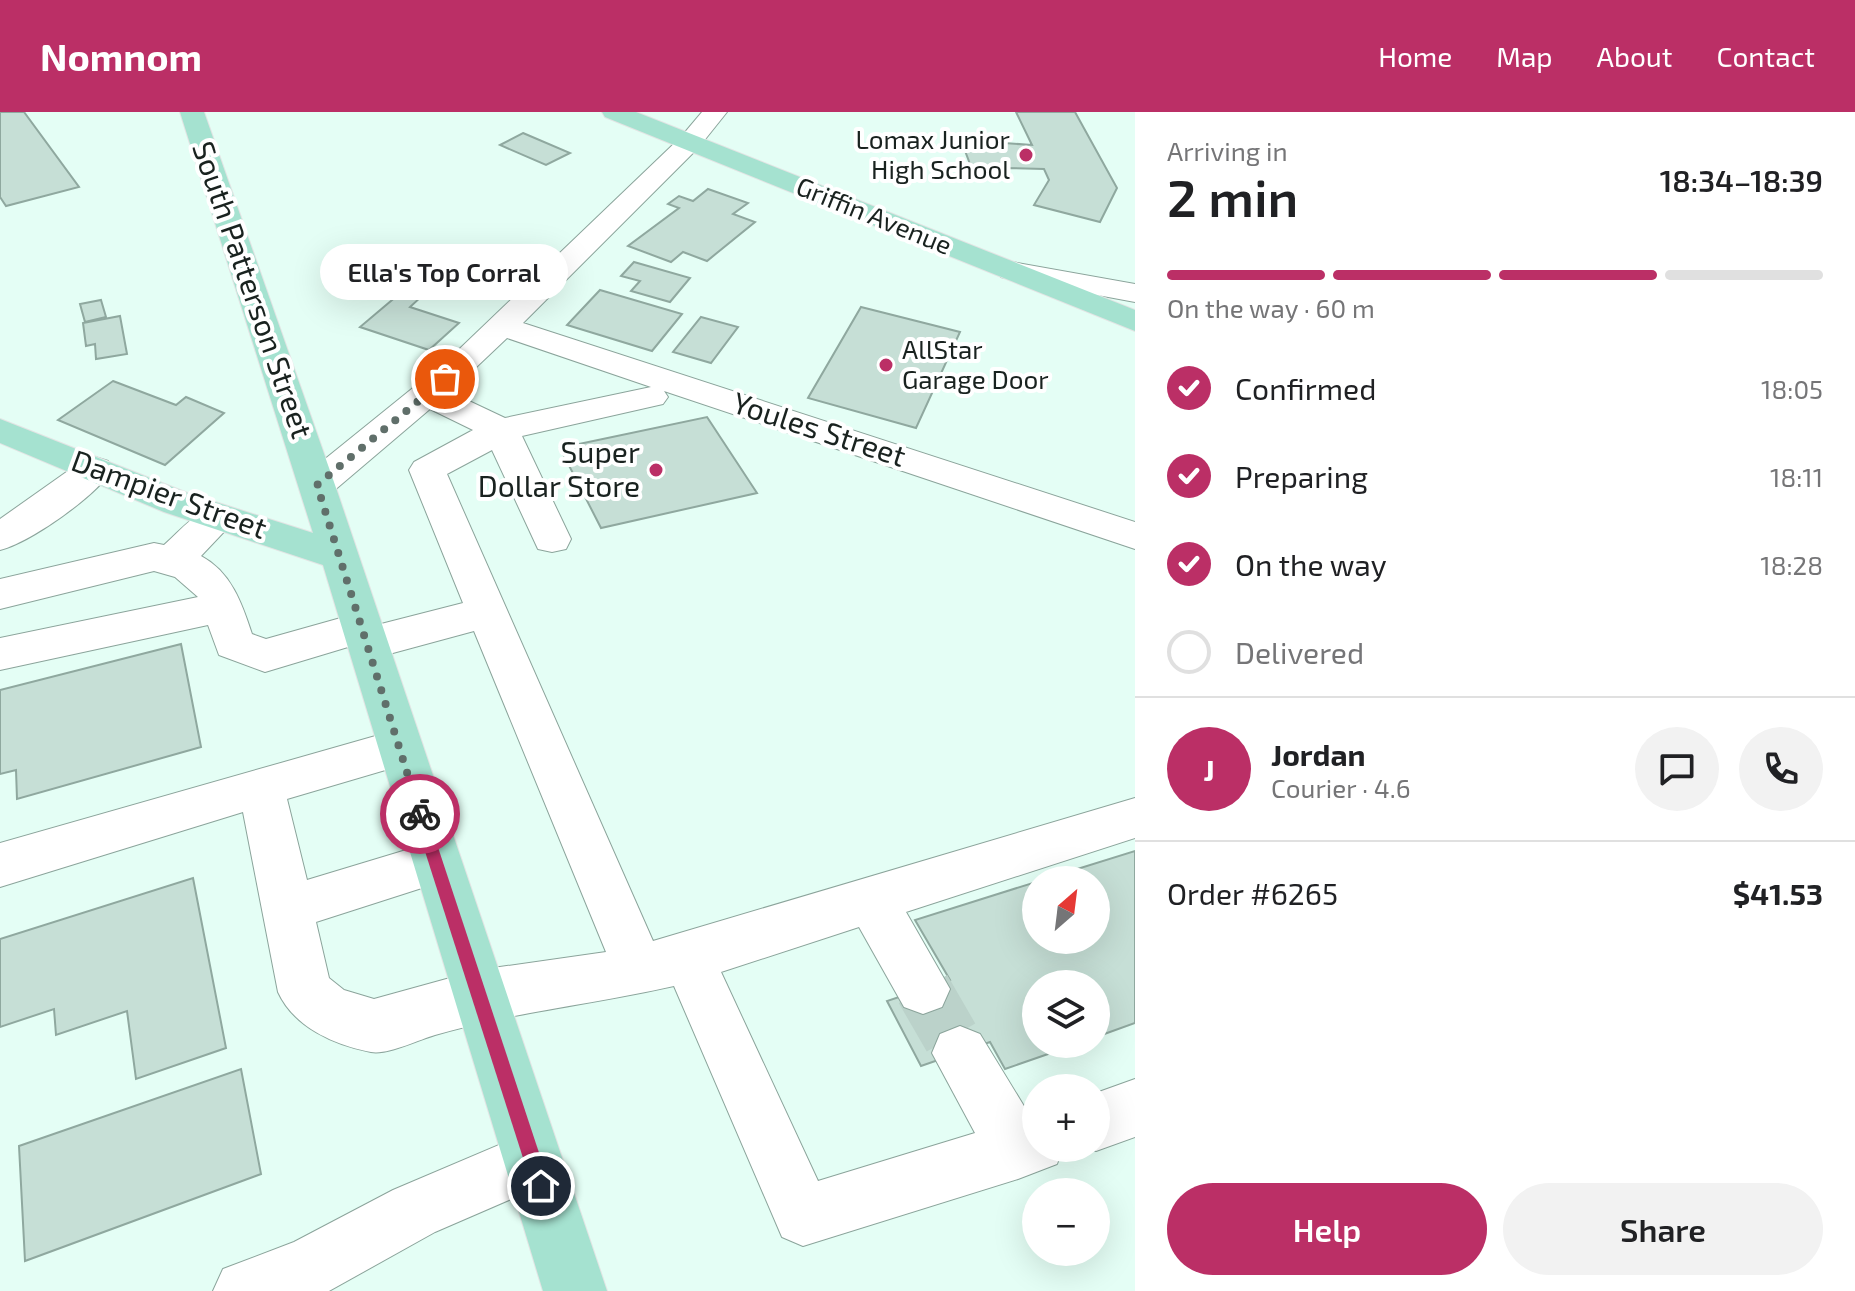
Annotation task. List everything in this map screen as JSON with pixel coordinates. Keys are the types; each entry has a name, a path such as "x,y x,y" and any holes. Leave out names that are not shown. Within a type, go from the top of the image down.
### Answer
{"main road":[{"name":"South Patterson Street","path":"192,112 317,485 575,1291"},
{"name":"Griffin Avenue","path":"614,112 1135,321"},
{"name":"Dampier Street","path":"0,430 219,517 340,556"}],"street":[{"path":"317,485 428,394 502,326 690,142 715,112"},
{"path":"1012,271 1135,293"},
{"name":"Youles Street","path":"502,326 1135,536"},
{"path":"428,394 501,430 552,539"},
{"path":"651,397 501,430 427,470 488,612 663,964 803,1216 1022,1148"},
{"path":"0,537 95,469"},
{"path":"173,560 219,517"},
{"path":"0,594 154,557 173,560 203,573 223,607 234,644 265,656 488,612"},
{"path":"0,654 223,607"},
{"path":"0,865 400,748"},
{"path":"261,787 305,992 328,1011 374,1026 479,996 663,964 872,903 1135,818"},
{"path":"288,908 436,863"},
{"path":"872,903 923,989"},
{"path":"960,1053 1022,1139"},
{"path":"1110,1117 1135,1108"},
{"path":"245,1291 309,1268 414,1211 532,1160"}],"building":[{"path":"0,112 24,112 79,187 6,206 0,197"},
{"path":"1016,112 1075,112 1117,188 1100,222 1034,205 1049,180 1044,169 1003,168 1005,173 973,172 961,140 1032,145"},
{"path":"523,133 570,153 546,165 500,145"},
{"path":"708,189 748,203 733,214 755,222 707,261 683,252 671,262 628,246 679,208 668,204 679,196 693,201"},
{"path":"634,262 690,278 670,302 631,291 640,281 621,276"},
{"path":"404,290 422,296 410,307 459,323 429,350 360,327"},
{"path":"600,290 682,314 652,351 567,325"},
{"path":"101,300 106,317 85,322 80,304"},
{"name":"AllStar Garage Door","path":"861,307 960,332 916,428 808,398"},
{"path":"120,316 127,354 96,359 95,344 86,346 83,323"},
{"path":"701,317 738,327 711,363 673,352"},
{"path":"113,381 176,405 186,397 224,413 165,465 58,420"},
{"name":"Super Dollar Store","path":"707,417 757,493 601,528 560,448"},
{"path":"181,644 201,747 17,799 16,770 0,774 0,690"},
{"path":"1135,851 1135,1023 1110,1032 1110,970 1022,970 1022,1058 1037,1058 1005,1069 990,1042 921,1066 887,1001 950,980 915,920 1022,886 1022,954 1110,954 1110,866 1087,866"},
{"path":"193,878 226,1048 136,1079 127,1011 56,1035 54,1009 0,1027 0,939"},
{"path":"241,1069 261,1174 25,1261 19,1146"}],"tunnel":[{"path":"923,989 960,1053"}],"way so far":[{"path":"420,814 317,485 445,379"}],"place":[{"name":"Lomax Junior High School","path":"1026,155"},
{"name":"AllStar Garage Door","path":"886,365"},
{"name":"Ella's Top Corral","path":"445,379"},
{"name":"Super Dollar Store","path":"656,470"}],"route":[{"path":"420,814 541,1186"}]}
